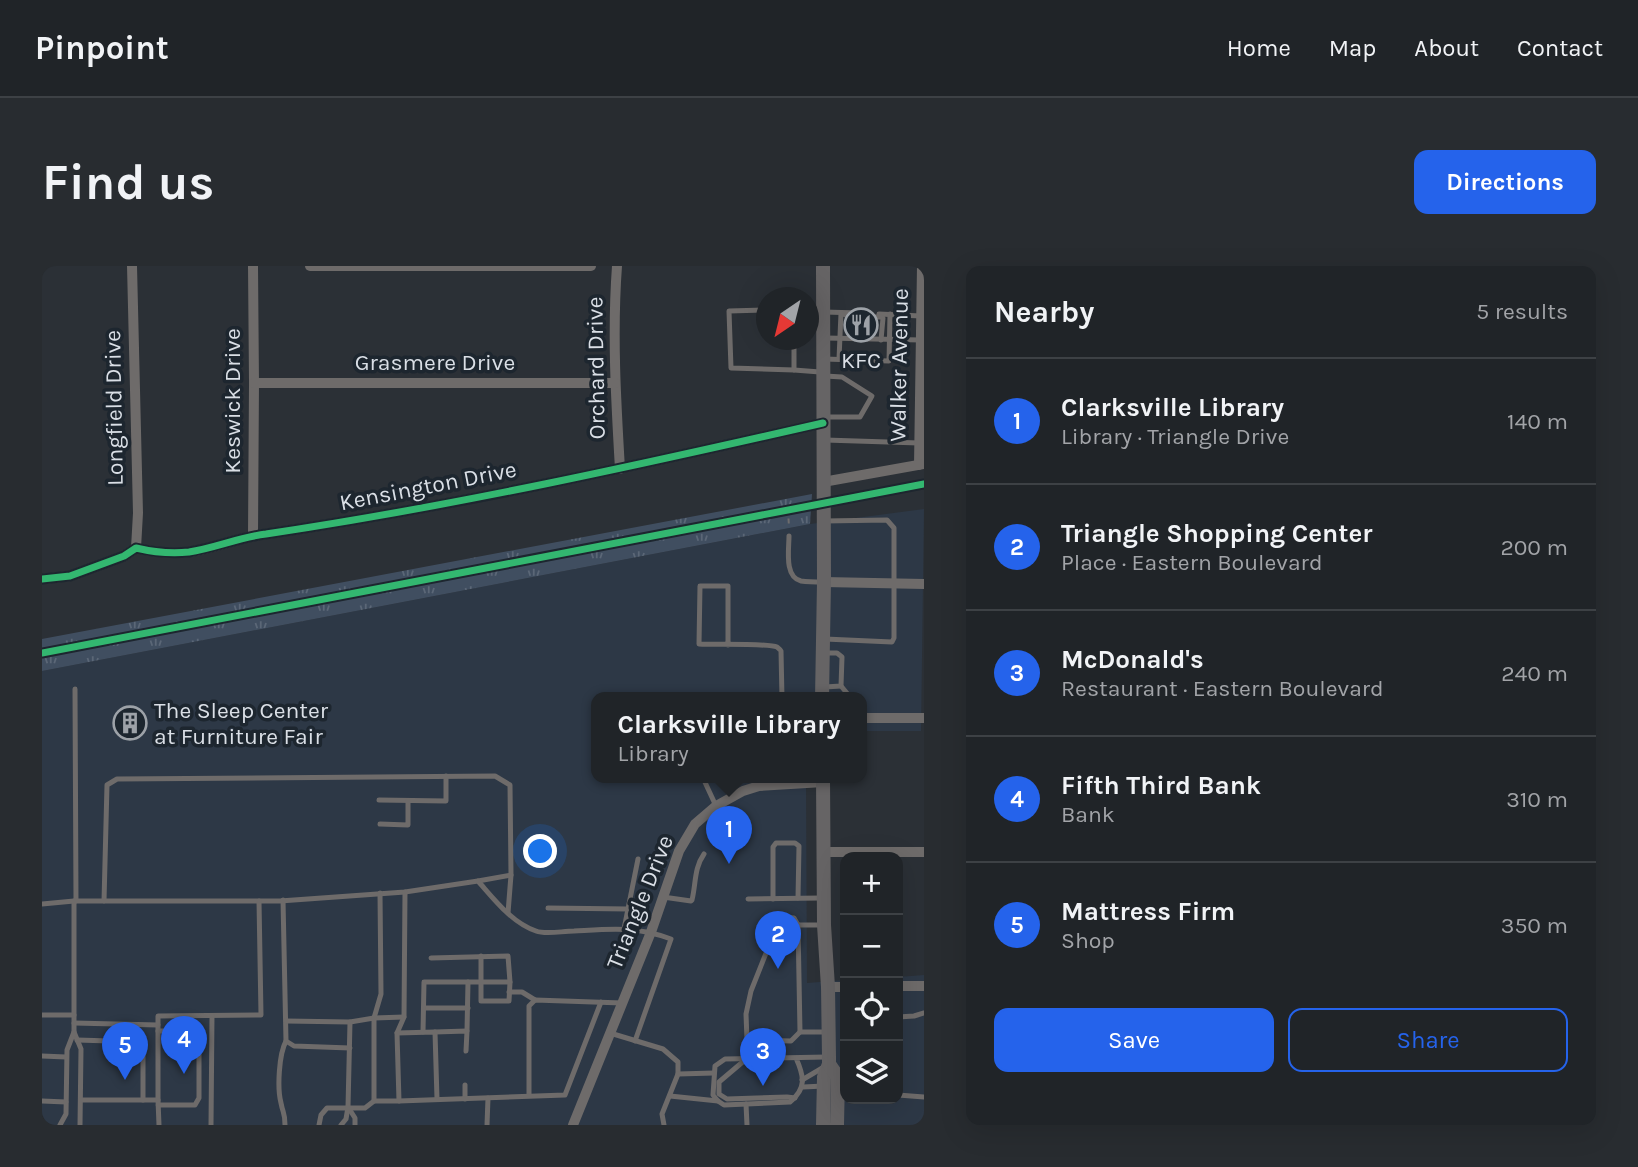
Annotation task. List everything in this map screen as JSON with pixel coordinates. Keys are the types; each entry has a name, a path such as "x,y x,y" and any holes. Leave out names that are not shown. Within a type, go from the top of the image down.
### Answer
{"main road":[{"path":"819,329 824,312 823,266"},
{"path":"819,338 824,369 822,692"},
{"path":"823,783 824,925 829,1032 823,1125"},
{"path":"829,1060 838,1077 837,1125"}],"street":[{"name":"Longfield Drive","path":"131,266 138,513 136,548"},
{"name":"Keswick Drive","path":"253,266 253,536"},
{"path":"310,266 591,266"},
{"name":"Orchard Drive","path":"617,266 614,300 615,383 620,469"},
{"name":"Walker Avenue","path":"921,465 919,443 922,266"},
{"name":"Grasmere Drive","path":"254,383 615,383"},
{"name":"Kensington Drive","path":"136,548 155,553 188,552 253,536 363,519 620,469 823,420"},
{"path":"823,482 921,465"},
{"path":"42,579 70,576 124,556 136,548"},
{"path":"824,582 924,584"},
{"path":"867,718 924,718"},
{"name":"Triangle Drive","path":"573,1125 651,932 679,850 695,824 716,806 743,790 791,783"},
{"path":"823,852 924,852"},
{"path":"903,986 924,986"},
{"path":"828,987 840,987"}],"lane":[{"path":"756,310 729,311 731,368 824,369 872,396 860,416 823,420"},
{"path":"824,312 921,316"},
{"path":"839,359 841,313"},
{"path":"841,313 850,317 883,318 881,340"},
{"path":"824,369 839,359 889,361 890,314"},
{"path":"819,332 840,338 921,340"},
{"path":"794,350 794,370"},
{"path":"824,440 919,443"},
{"path":"822,646 892,642 896,584 894,528 887,520 824,521"},
{"path":"789,536 790,572 793,578 799,581 824,582"},
{"path":"728,645 728,586 700,586 699,644 728,645 775,646 781,651 782,692"},
{"path":"822,646 842,657 841,686 846,692"},
{"path":"822,692 841,686"},
{"path":"75,689 74,1032 81,1049 80,1125"},
{"path":"379,800 446,802 446,776"},
{"path":"104,901 107,785 117,779 495,776 510,785 511,875 508,913"},
{"path":"705,783 716,806"},
{"path":"380,824 408,825 408,801"},
{"path":"773,899 773,847 776,843 795,843 799,846 798,898"},
{"path":"663,897 692,900 696,868 704,854"},
{"path":"624,929 638,859"},
{"path":"42,904 75,901 284,900 405,891 511,875"},
{"path":"478,881 508,913 538,932 624,929 651,932 671,939 635,1041"},
{"path":"399,1101 397,1033 404,1017 405,891"},
{"path":"374,1101 374,1018 381,993 380,893"},
{"path":"748,899 824,898"},
{"path":"284,900 286,1041 280,1062 281,1102 285,1125"},
{"path":"159,1125 158,1016 261,1015 259,901"},
{"path":"548,908 628,909"},
{"path":"800,1032 798,925 794,918 785,917 778,923 751,990 746,1014 747,1040 791,1041 800,1032 829,1032"},
{"path":"798,925 824,925"},
{"path":"430,958 509,956 509,1001 481,1001 481,957"},
{"path":"423,1032 424,982 509,982"},
{"path":"466,1051 468,982"},
{"path":"509,992 522,992 535,1000 622,1003"},
{"path":"529,1096 529,1006 535,1000"},
{"path":"319,1125 321,1115 327,1108 365,1108 374,1101 565,1095 601,1002"},
{"path":"424,1008 468,1008"},
{"path":"903,1017 924,1013"},
{"path":"42,1015 74,1015"},
{"path":"211,1125 212,1016"},
{"path":"286,1021 350,1022 404,1017"},
{"path":"341,1125 346,1119 348,1107 350,1022"},
{"path":"74,1023 199,1031 200,1087 195,1105 143,1100 81,1100"},
{"path":"397,1033 467,1031"},
{"path":"60,1125 66,1114 66,1050 74,1032"},
{"path":"435,1032 436,1099"},
{"path":"610,1033 663,1049 678,1062 678,1074 662,1114 664,1125"},
{"path":"77,1040 143,1042 143,1100"},
{"path":"286,1041 293,1046 350,1048"},
{"path":"42,1056 66,1057"},
{"path":"796,1058 802,1071 803,1084"},
{"path":"725,1059 829,1060 803,1084 790,1102 724,1105 713,1094 715,1066 725,1059"},
{"path":"745,1060 719,1082 719,1094 727,1099 795,1098"},
{"path":"678,1074 714,1073"},
{"path":"66,1083 81,1081"},
{"path":"803,1084 824,1086"},
{"path":"465,1085 465,1098"},
{"path":"903,1095 924,1097"},
{"path":"670,1096 718,1101"},
{"path":"487,1125 488,1098"},
{"path":"42,1101 66,1102"},
{"path":"746,1104 747,1125"},
{"path":"348,1107 355,1118 355,1125"}],"path":[{"path":"774,513 801,508"},
{"path":"788,510 789,536"}],"shaded area":[{"path":"924,509 921,731 867,731 867,692 591,692 591,783 806,783 807,983 840,980 840,1104 903,1104 903,977 924,975 924,1125 42,1125 42,671 810,524"}],"green space":[{"path":"812,494 810,524 42,671 42,639"}],"cycle path":[{"path":"42,579 70,576 124,556 136,548 189,552 256,535 406,511 546,484 823,423"},
{"path":"42,653 924,484"}],"place":[{"name":"KFC","path":"861,325"},
{"name":"The Sleep Center at Furniture Fair","path":"130,723"},
{"name":"Clarksville Library","path":"729,864"},
{"name":"Triangle Shopping Center","path":"778,969"},
{"name":"Fifth Third Bank","path":"184,1074"},
{"name":"Mattress Firm","path":"125,1080"},
{"name":"McDonald's","path":"763,1086"}]}
